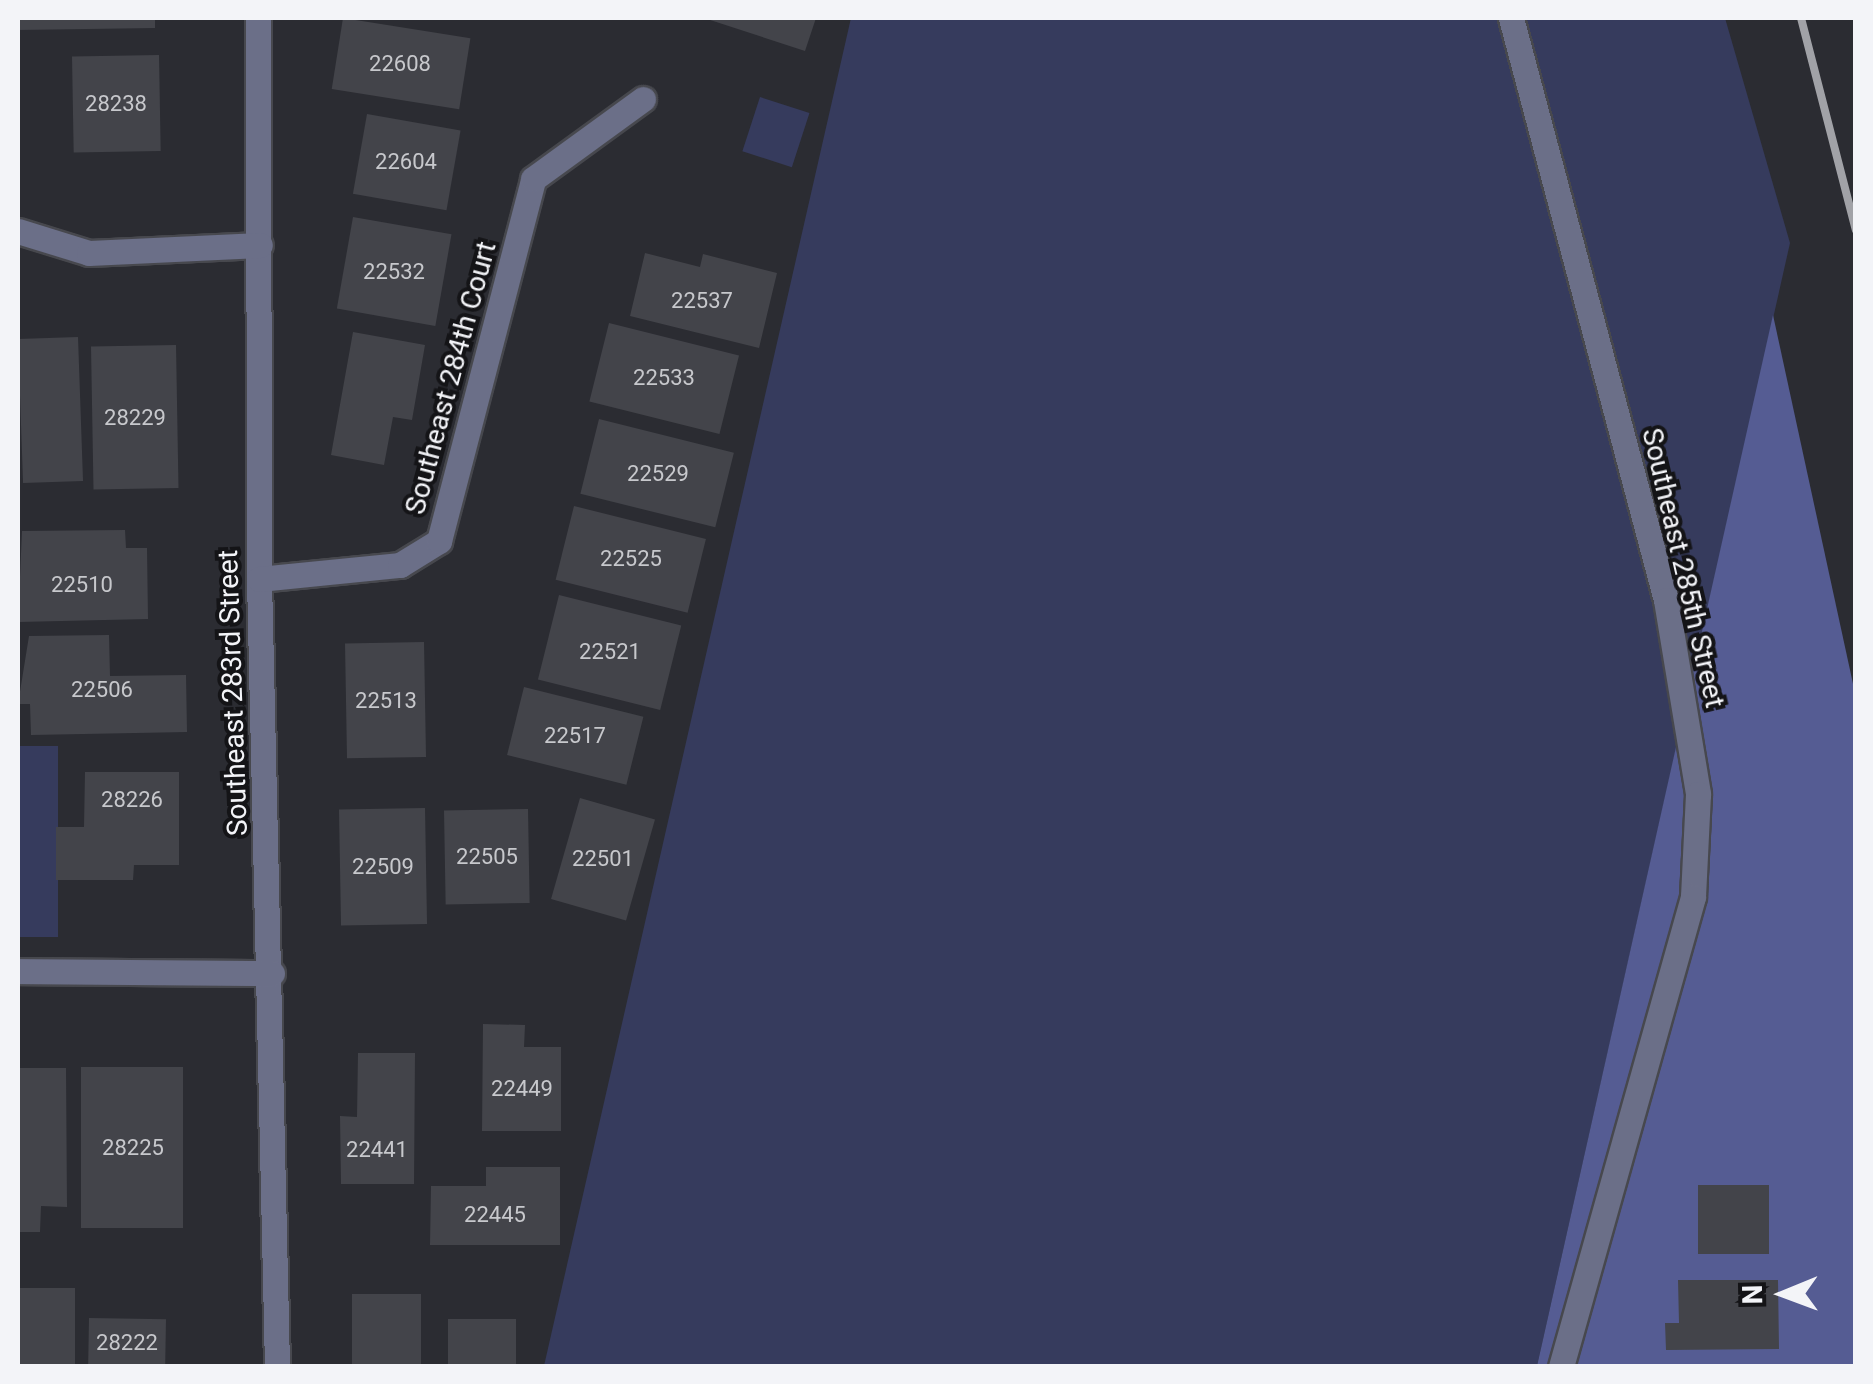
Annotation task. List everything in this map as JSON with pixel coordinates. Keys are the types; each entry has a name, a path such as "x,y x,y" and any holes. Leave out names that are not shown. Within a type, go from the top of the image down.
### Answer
{"street":[{"name":"Southeast 283rd Street","path":"258,18 259,579 272,973 277,1366"},
{"name":"Southeast 285th Street","path":"1512,18 1666,600 1698,794 1693,897 1561,1366"},
{"name":"Southeast 284th Court","path":"259,579 400,565 439,541 534,179 643,99"},
{"path":"18,231 89,253 260,245"},
{"path":"18,971 272,973"}],"shaded area":[{"path":"851,18 1725,18 1790,243 1537,1366 544,1366"},
{"path":"760,97 809,113 792,167 742,151"},
{"path":"1773,315 1855,693 1855,1366 1537,1366"},
{"path":"18,746 58,746 58,937 18,937"}],"building":[{"path":"18,18 155,18 155,28 18,30"},
{"path":"343,18 470,38 459,109 332,89"},
{"path":"704,18 816,18 805,51"},
{"path":"159,55 161,151 74,153 72,57"},
{"path":"367,114 461,130 446,210 353,194"},
{"path":"353,217 451,234 435,326 337,309"},
{"path":"645,253 700,267 703,254 777,273 759,348 630,316"},
{"path":"609,323 739,355 719,434 589,402"},
{"path":"353,332 425,345 412,420 393,417 384,465 331,455"},
{"path":"78,337 83,481 23,483 18,339"},
{"path":"176,345 178,488 94,489 91,346"},
{"path":"599,419 734,453 715,527 580,494"},
{"path":"574,506 706,539 688,613 556,580"},
{"path":"125,530 126,548 147,548 148,619 18,622 22,531"},
{"path":"559,595 681,625 660,710 538,679"},
{"path":"109,635 110,676 186,675 187,732 31,735 30,704 18,704 29,636"},
{"path":"424,642 426,757 347,758 345,643"},
{"path":"524,687 643,717 626,785 507,755"},
{"path":"85,772 179,772 179,865 134,865 133,880 56,880 56,827 84,827"},
{"path":"580,798 655,819 626,920 551,899"},
{"path":"425,808 427,924 341,925 339,810"},
{"path":"528,809 530,903 446,904 444,810"},
{"path":"483,1024 525,1025 524,1047 561,1047 561,1131 482,1131"},
{"path":"358,1053 415,1053 414,1184 341,1184 340,1116 357,1117"},
{"path":"81,1067 183,1067 183,1228 81,1228"},
{"path":"18,1068 66,1068 67,1207 41,1206 40,1232 18,1232"},
{"path":"486,1167 560,1167 560,1245 430,1245 431,1186 486,1186"},
{"path":"1698,1185 1769,1185 1769,1254 1698,1254"},
{"path":"1678,1280 1778,1280 1779,1349 1666,1350 1665,1323 1679,1323"},
{"path":"18,1288 75,1288 75,1366 18,1366"},
{"path":"352,1294 421,1294 421,1366 352,1366"},
{"path":"89,1318 166,1319 165,1366 88,1366"},
{"path":"448,1319 516,1319 516,1366 448,1366"}],"railway":[{"path":"1801,18 1856,230"}]}
